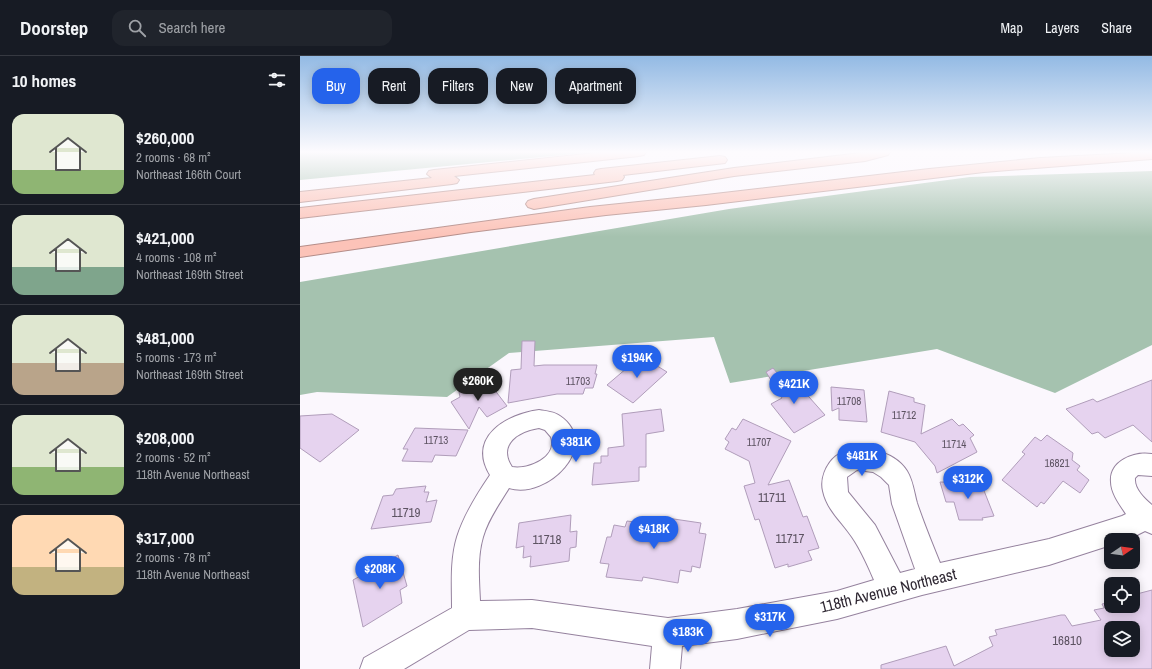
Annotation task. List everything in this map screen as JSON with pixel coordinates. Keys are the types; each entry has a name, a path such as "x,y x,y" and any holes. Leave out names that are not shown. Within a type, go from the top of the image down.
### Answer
{"highway":[{"path":"300,189 377,181"},
{"path":"300,197 452,181"},
{"path":"300,207 531,181"},
{"path":"300,213 587,181"},
{"path":"300,239 479,214 682,181"},
{"path":"300,252 468,227 866,181"},
{"path":"300,265 706,200"}],"street":[{"path":"893,589 861,527 838,499 835,490 834,480 840,469 850,461 858,458 876,460 891,470 898,477 902,485 905,503 932,578"},
{"name":"118th Avenue Northeast","path":"375,669 466,616 532,614 668,633 737,624 830,607 932,578 1049,552 1149,519 1135,507 1128,497 1124,487 1123,478 1125,472 1131,467 1139,464 1152,465"},
{"path":"466,616 465,572 470,537 491,494 504,475"},
{"path":"665,669 668,633"}],"green space":[{"path":"943,181 1152,181 1152,345 1055,393 937,349 730,383 714,337 509,353 447,397 317,392 300,395 300,282 729,209"}],"building":[{"path":"522,341 535,341 534,366 597,365 595,374 597,374 593,388 585,388 583,394 557,394 508,403 511,370 521,369"},
{"path":"641,356 667,372 633,403 607,385"},
{"path":"773,368 793,392 801,388 825,415 794,433 771,404 782,398 766,372"},
{"path":"487,380 507,406 487,417 479,407 469,429 451,402 460,397 459,392 472,385 474,388"},
{"path":"1152,380 1152,442 1133,425 1105,438 1098,432 1092,434 1066,409 1093,399 1097,402"},
{"path":"831,387 864,390 867,422 839,420 839,408 832,411"},
{"path":"889,391 914,398 914,402 925,405 921,434 952,419 959,426 963,424 974,435 970,438 977,452 937,473 935,466 915,442 881,432"},
{"path":"661,409 664,431 646,434 646,467 639,467 639,481 592,485 594,463 601,463 601,456 608,456 608,448 624,446 622,414"},
{"path":"332,414 359,430 320,462 300,448 300,416"},
{"path":"743,419 791,441 768,485 789,480 803,517 807,516 819,548 808,551 812,560 788,567 788,564 775,568 759,519 755,520 744,486 755,483 749,461 725,449 729,442 725,439 732,428 736,430"},
{"path":"415,428 468,430 456,456 435,455 432,462 402,461 408,449 403,449"},
{"path":"1047,435 1073,453 1072,460 1080,466 1077,470 1089,480 1080,493 1063,481 1044,504 1041,502 1037,507 1002,480 1025,454 1022,452 1035,437 1041,441"},
{"path":"940,482 981,483 994,516 982,518 983,520 959,520 954,502 946,502"},
{"path":"426,486 424,492 429,492 426,502 437,500 431,522 371,529 383,496 393,495 396,489"},
{"path":"571,515 570,532 577,531 576,547 570,548 569,561 530,567 531,556 523,558 524,546 516,548 519,523"},
{"path":"667,518 701,523 699,533 706,534 700,568 692,566 691,572 680,570 678,583 643,577 642,581 606,577 609,564 600,563 607,537 611,537 614,525 625,527 627,521 666,526"},
{"path":"398,555 407,586 400,590 402,603 363,627 353,580"},
{"path":"1152,590 1152,669 881,669 881,665 946,646 954,666 993,646 989,637 997,635 995,630 1061,615 1065,615 1072,626 1101,620 1094,610 1104,608 1104,613 1140,613 1140,593"}]}
